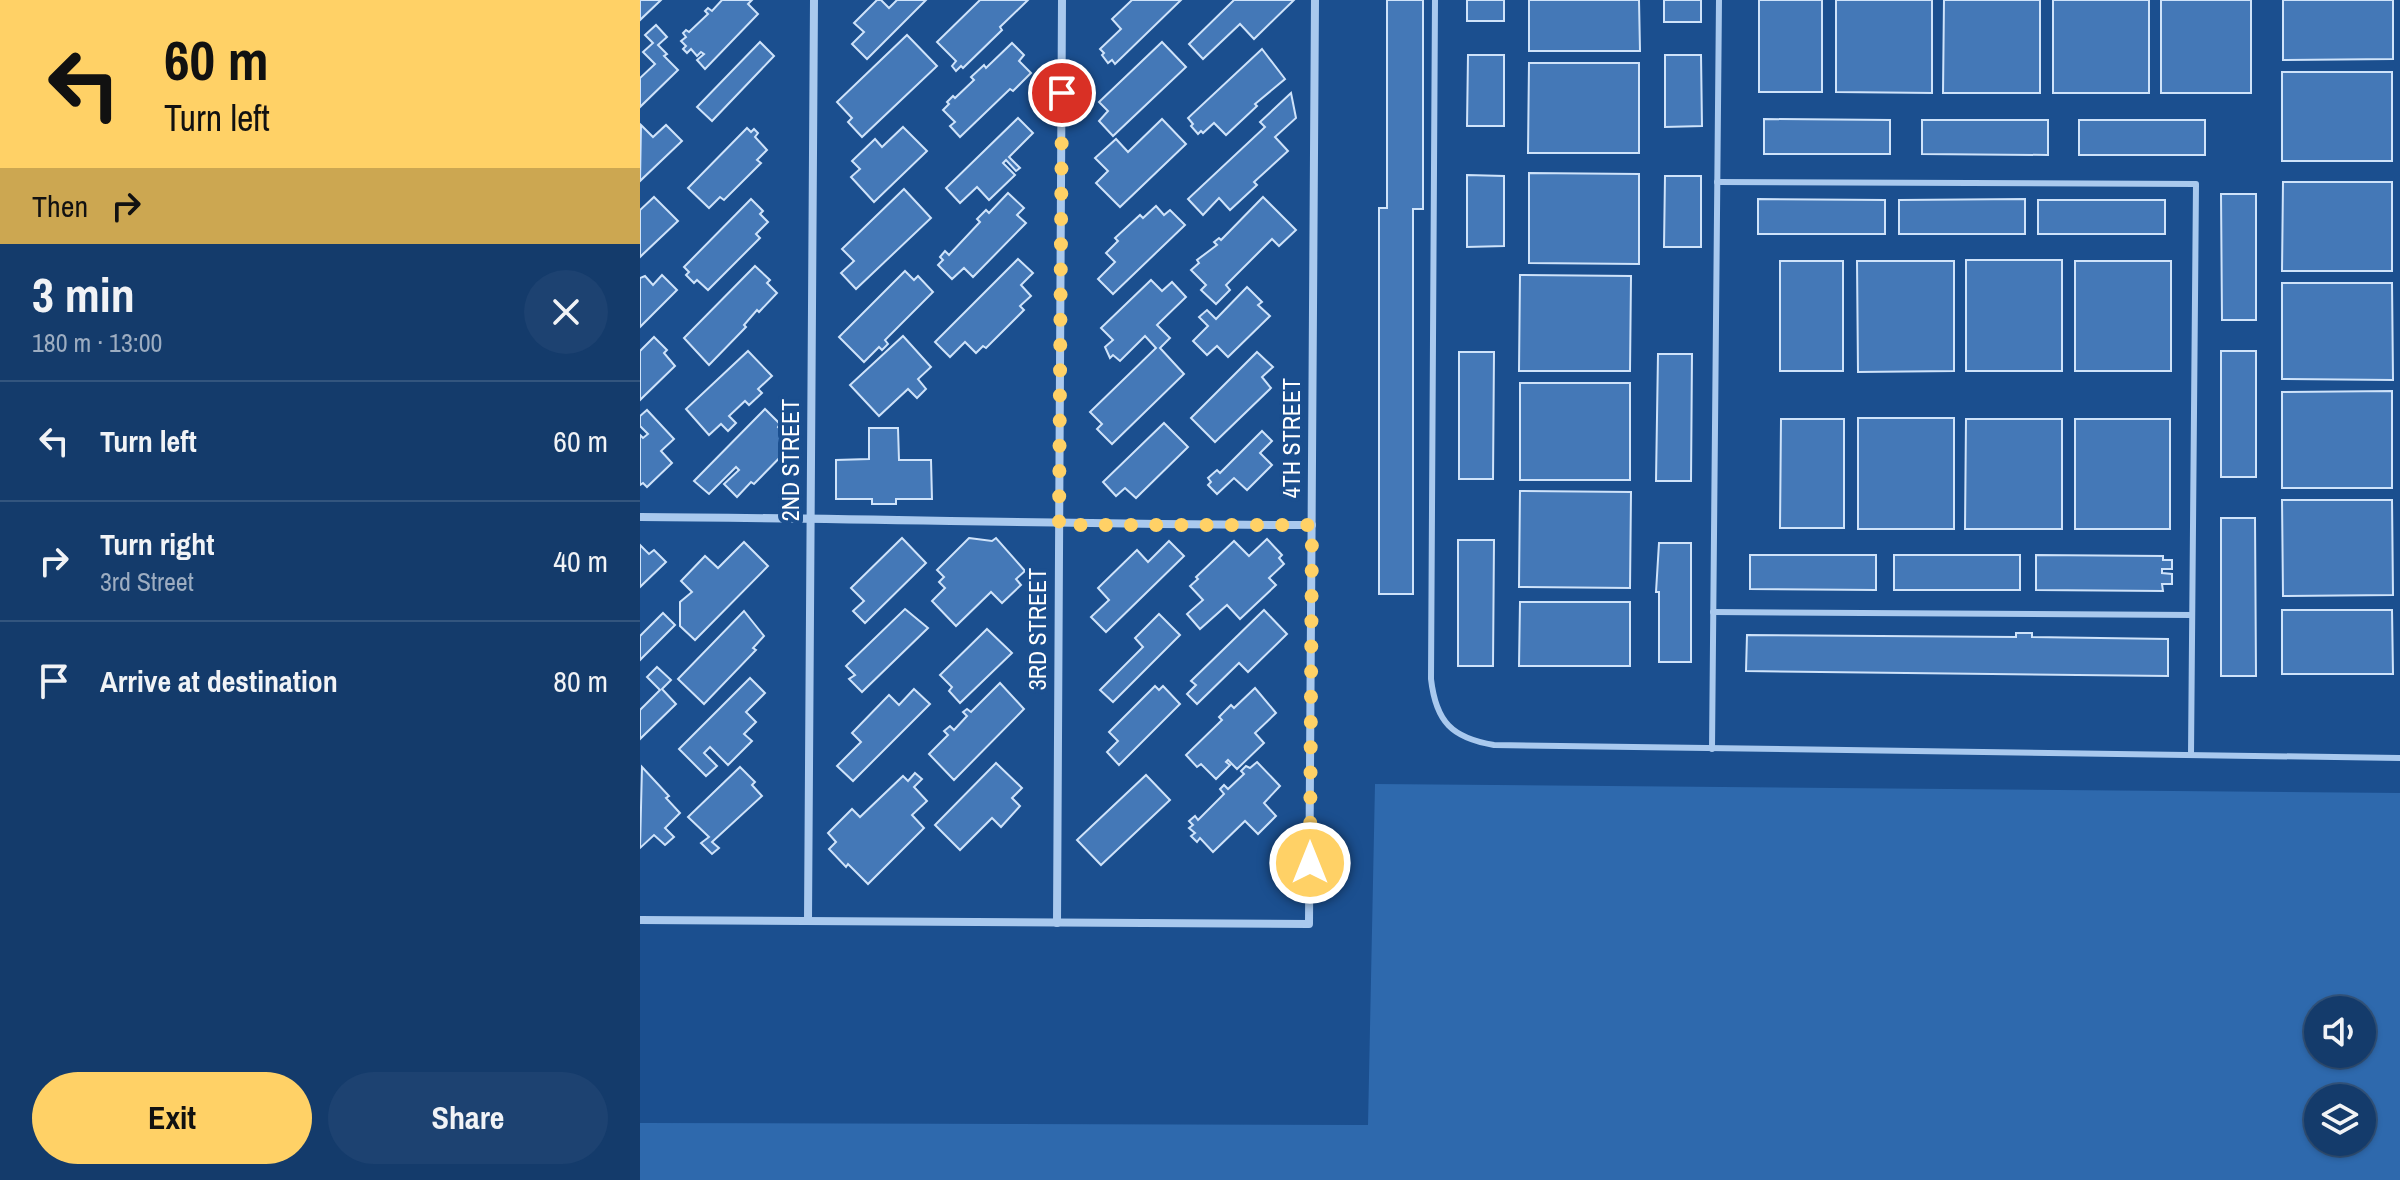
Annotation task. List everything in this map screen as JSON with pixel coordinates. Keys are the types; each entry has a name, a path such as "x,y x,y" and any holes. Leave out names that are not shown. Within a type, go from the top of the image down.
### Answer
{"street":[{"name":"2ND STREET","path":"808,921 814,0"},
{"name":"3RD STREET","path":"1057,923 1062,0"},
{"name":"4TH STREET","path":"1057,923 1309,924 1315,0"},
{"path":"640,517 1059,525 1312,525"},
{"path":"640,920 1057,923"}],"lane":[{"path":"1435,0 1431,679 1433,701 1450,730 1472,741 1494,745 2400,758"},
{"path":"1712,749 1719,0"},
{"path":"1717,182 2196,184 2191,755"},
{"path":"1713,612 2192,615"}],"shaded area":[{"path":"1375,784 2400,793 2400,1180 640,1180 640,1123 1368,1125"}],"building":[{"path":"640,0 661,0 640,20"},
{"path":"722,0 752,0 748,4 758,14 705,69 697,60 704,54 701,52 697,56 691,49 687,53 681,41 686,37 683,33 686,30 689,32 708,14 705,11 708,8 712,11"},
{"path":"877,0 889,8 897,0 926,0 867,59 852,44 864,32 854,23"},
{"path":"980,0 1028,0 1000,27 1002,30 963,68 961,66 956,71 952,66 956,61 937,42"},
{"path":"1132,0 1181,0 1115,64 1112,60 1108,63 1100,49 1121,29 1112,19"},
{"path":"1234,0 1294,0 1254,39 1240,24 1203,59 1189,44"},
{"path":"1387,0 1423,0 1423,209 1413,209 1413,594 1379,594 1379,208 1387,208"},
{"path":"1467,0 1504,0 1504,21 1467,21"},
{"path":"1529,0 1639,0 1640,51 1529,51"},
{"path":"1664,0 1701,0 1701,22 1664,22"},
{"path":"1759,0 1822,0 1822,92 1759,92"},
{"path":"1836,0 1932,0 1932,93 1836,92"},
{"path":"1944,0 2040,0 2040,93 1943,93"},
{"path":"2053,0 2149,0 2149,93 2053,93"},
{"path":"2161,0 2251,0 2251,93 2161,93"},
{"path":"2283,0 2393,0 2393,59 2283,60"},
{"path":"656,25 667,37 658,45 678,70 640,107 640,78 655,64 643,52 653,43 645,35"},
{"path":"907,35 937,66 862,137 848,122 852,118 837,102"},
{"path":"760,42 774,56 712,121 697,107"},
{"path":"1162,42 1186,67 1113,136 1099,121 1108,111 1099,102"},
{"path":"1012,43 1024,55 1019,61 1031,73 960,137 950,126 955,122 943,110 949,104 947,102 974,80 971,77 984,65 986,68"},
{"path":"1262,49 1285,79 1255,104 1257,106 1226,135 1214,123 1198,134 1188,118"},
{"path":"1468,55 1504,55 1504,126 1467,126"},
{"path":"1665,55 1701,55 1702,126 1665,127"},
{"path":"1529,63 1639,63 1639,153 1528,153"},
{"path":"2282,72 2392,72 2392,161 2282,161"},
{"path":"1291,93 1296,118 1275,137 1288,151 1254,182 1257,185 1230,210 1219,198 1203,215 1188,199 1265,127 1260,122"},
{"path":"1018,118 1033,133 1009,157 1020,168 1016,171 1006,160 1003,163 1015,175 989,200 977,187 960,203 946,188"},
{"path":"1162,119 1186,144 1120,207 1096,183 1108,171 1095,158 1116,139 1128,152"},
{"path":"1764,119 1890,120 1890,154 1764,154"},
{"path":"1922,120 2048,120 2048,155 1922,154"},
{"path":"2079,120 2205,120 2205,155 2079,155"},
{"path":"641,125 653,137 666,125 682,141 640,181"},
{"path":"903,127 927,151 874,202 851,177 860,169 852,161 875,139 882,147"},
{"path":"747,128 758,133 755,137 767,150 757,160 761,163 724,200 720,197 709,208 688,188"},
{"path":"1529,173 1639,174 1639,264 1529,263"},
{"path":"1467,175 1504,176 1504,246 1467,247"},
{"path":"1665,176 1701,176 1701,247 1664,247"},
{"path":"2283,182 2392,182 2392,271 2282,271"},
{"path":"904,189 931,218 856,289 841,273 854,261 842,249"},
{"path":"1008,193 1024,208 1017,215 1026,223 973,277 964,268 952,279 938,265 943,260 940,257 945,251 949,255 980,222 977,219 986,210 989,213"},
{"path":"2221,194 2256,194 2256,320 2222,320"},
{"path":"654,197 678,221 640,257 640,210"},
{"path":"1263,197 1296,230 1279,246 1272,239 1226,285 1230,290 1216,304 1201,290 1206,285 1191,270 1199,263 1197,260 1217,245 1214,242 1219,238 1221,240"},
{"path":"751,199 763,211 760,214 768,222 756,234 760,238 708,290 697,280 694,283 686,275 689,272 684,267"},
{"path":"1758,199 1885,200 1885,234 1758,234"},
{"path":"2025,199 2025,234 1899,234 1899,200"},
{"path":"2038,200 2165,200 2165,234 2038,234"},
{"path":"1156,206 1164,215 1170,210 1185,225 1113,294 1098,279 1115,262 1106,253 1118,241 1115,238 1140,215 1143,218"},
{"path":"1018,259 1033,273 1021,285 1031,296 1020,306 1024,310 986,348 983,346 976,353 965,342 950,357 935,342"},
{"path":"1966,260 2062,260 2062,371 1966,371"},
{"path":"1780,261 1843,261 1843,371 1780,371"},
{"path":"1857,261 1954,261 1954,371 1858,372"},
{"path":"2075,261 2171,261 2171,371 2075,371"},
{"path":"755,266 770,280 767,283 777,293 759,312 757,310 744,325 746,327 709,365 684,338"},
{"path":"905,271 914,280 918,276 933,292 885,340 888,344 882,350 879,347 864,362 839,337"},
{"path":"662,275 677,290 640,327 640,278 645,276 653,285"},
{"path":"1520,275 1631,276 1630,371 1519,371"},
{"path":"1151,280 1162,291 1172,282 1186,297 1157,325 1170,338 1160,348 1184,374 1112,444 1097,429 1102,424 1090,412 1156,348 1145,336 1120,361 1113,355 1110,358 1105,347 1113,340 1101,328"},
{"path":"2282,283 2392,283 2393,380 2282,379"},
{"path":"1247,287 1262,302 1258,305 1270,316 1228,357 1217,346 1207,355 1193,341 1208,326 1199,317 1207,310 1216,319"},
{"path":"903,336 931,367 918,379 926,389 917,398 908,389 879,416 850,385"},
{"path":"654,337 667,350 664,353 675,366 640,400 640,351"},
{"path":"748,351 772,376 758,389 762,393 749,405 745,401 729,416 736,423 728,431 721,424 709,435 686,409"},
{"path":"2221,351 2256,351 2256,477 2221,477"},
{"path":"1257,352 1273,367 1262,377 1271,388 1215,442 1191,418"},
{"path":"1459,352 1494,352 1493,479 1459,479"},
{"path":"1658,354 1692,354 1691,481 1656,481"},
{"path":"1520,383 1630,383 1630,480 1520,480"},
{"path":"2392,391 2392,488 2282,488 2282,392"},
{"path":"765,409 780,424 778,427 791,440 787,443 791,446 737,497 724,484 739,470 736,467 709,494 694,481"},
{"path":"647,410 674,439 661,451 672,463 647,487 643,483 640,485 640,435 643,438 648,434 640,426 640,416"},
{"path":"1858,418 1954,418 1954,529 1858,529"},
{"path":"1781,419 1844,419 1844,528 1780,528"},
{"path":"1966,419 2062,419 2062,529 1965,529"},
{"path":"2075,419 2170,419 2170,529 2075,529"},
{"path":"1164,423 1188,447 1136,498 1125,488 1116,496 1103,482"},
{"path":"869,428 898,428 899,460 931,460 932,499 896,499 896,504 872,504 872,499 836,499 836,460 869,459"},
{"path":"1262,431 1272,441 1260,453 1272,465 1247,490 1234,478 1217,494 1208,485 1211,482 1208,478 1217,470 1220,473"},
{"path":"1520,491 1631,492 1630,588 1519,587"},
{"path":"2282,500 2392,500 2393,595 2283,596"},
{"path":"2221,518 2255,518 2256,676 2221,676"},
{"path":"902,538 926,563 865,623 853,611 864,601 851,588"},
{"path":"969,538 992,541 996,538 1025,571 1016,579 1021,585 1002,603 991,592 956,626 932,601 945,588 939,582 944,577 937,570"},
{"path":"1267,539 1282,555 1279,558 1284,564 1269,578 1276,585 1240,619 1227,605 1200,629 1187,614 1203,600 1190,586 1198,579 1196,577 1234,541 1249,556"},
{"path":"1458,540 1494,540 1493,666 1458,666"},
{"path":"1169,541 1184,556 1106,632 1091,617 1109,600 1098,588 1137,550 1148,562"},
{"path":"744,542 768,566 695,640 680,626 680,602 692,592 681,581 705,556 718,568"},
{"path":"1659,543 1691,543 1691,662 1659,662 1659,592 1656,592"},
{"path":"640,545 649,554 654,550 666,562 640,587"},
{"path":"1750,555 1876,555 1876,590 1750,589"},
{"path":"1894,555 2020,555 2020,590 1894,590"},
{"path":"2036,555 2163,556 2163,560 2172,560 2172,569 2162,569 2162,573 2172,574 2172,584 2162,584 2163,591 2036,590"},
{"path":"1520,602 1630,602 1630,666 1519,666"},
{"path":"905,609 928,628 862,692 849,679 855,675 846,666"},
{"path":"1264,610 1287,634 1248,672 1239,663 1197,704 1187,694 1196,685 1191,681"},
{"path":"2282,610 2392,610 2393,674 2282,674"},
{"path":"744,611 764,636 753,648 756,650 704,704 678,679"},
{"path":"663,613 675,625 640,660 640,636"},
{"path":"1159,614 1180,635 1113,702 1100,690 1143,647 1135,638"},
{"path":"987,629 1012,653 960,703 949,691 952,687 940,675"},
{"path":"2016,633 2032,633 2032,637 2168,639 2168,676 1746,671 1747,635 2016,637"},
{"path":"657,667 671,680 662,689 676,704 640,739 640,710 660,690 647,677"},
{"path":"750,678 765,693 746,712 756,722 744,734 752,741 728,765 710,747 704,753 717,766 706,776 679,749"},
{"path":"1000,683 1024,709 954,780 929,754 948,735 944,731 950,726 954,730 967,716 963,712 967,709 971,712"},
{"path":"1155,686 1159,690 1163,686 1180,704 1119,765 1107,752 1118,741 1109,732"},
{"path":"1255,688 1276,713 1255,733 1264,743 1237,769 1228,760 1226,762 1230,765 1216,779 1201,764 1197,767 1186,755 1222,720 1219,717 1231,705 1234,708"},
{"path":"914,689 930,704 853,781 837,766 861,742 852,733 889,695 899,705"},
{"path":"1257,762 1280,786 1264,803 1276,816 1258,834 1245,821 1213,852 1200,838 1197,842 1191,836 1195,833 1189,828 1193,825 1189,821 1195,816 1198,820 1224,794 1220,789 1224,785 1228,789 1244,774 1241,771 1246,766 1250,768"},
{"path":"996,763 1022,788 1012,798 1020,806 1001,827 992,818 960,850 935,825"},
{"path":"642,767 680,813 665,828 674,837 665,845 654,835 640,848"},
{"path":"740,767 755,782 752,785 762,796 712,842 719,848 712,854 701,843 709,837 688,817"},
{"path":"915,773 922,779 914,787 927,801 912,815 924,828 868,884 829,849 836,842 828,833 852,809 860,817 903,776 908,781"},
{"path":"1146,775 1170,800 1101,865 1077,840"}],"route":[{"path":"1062,93 1059,525 1312,525 1310,863"}]}
